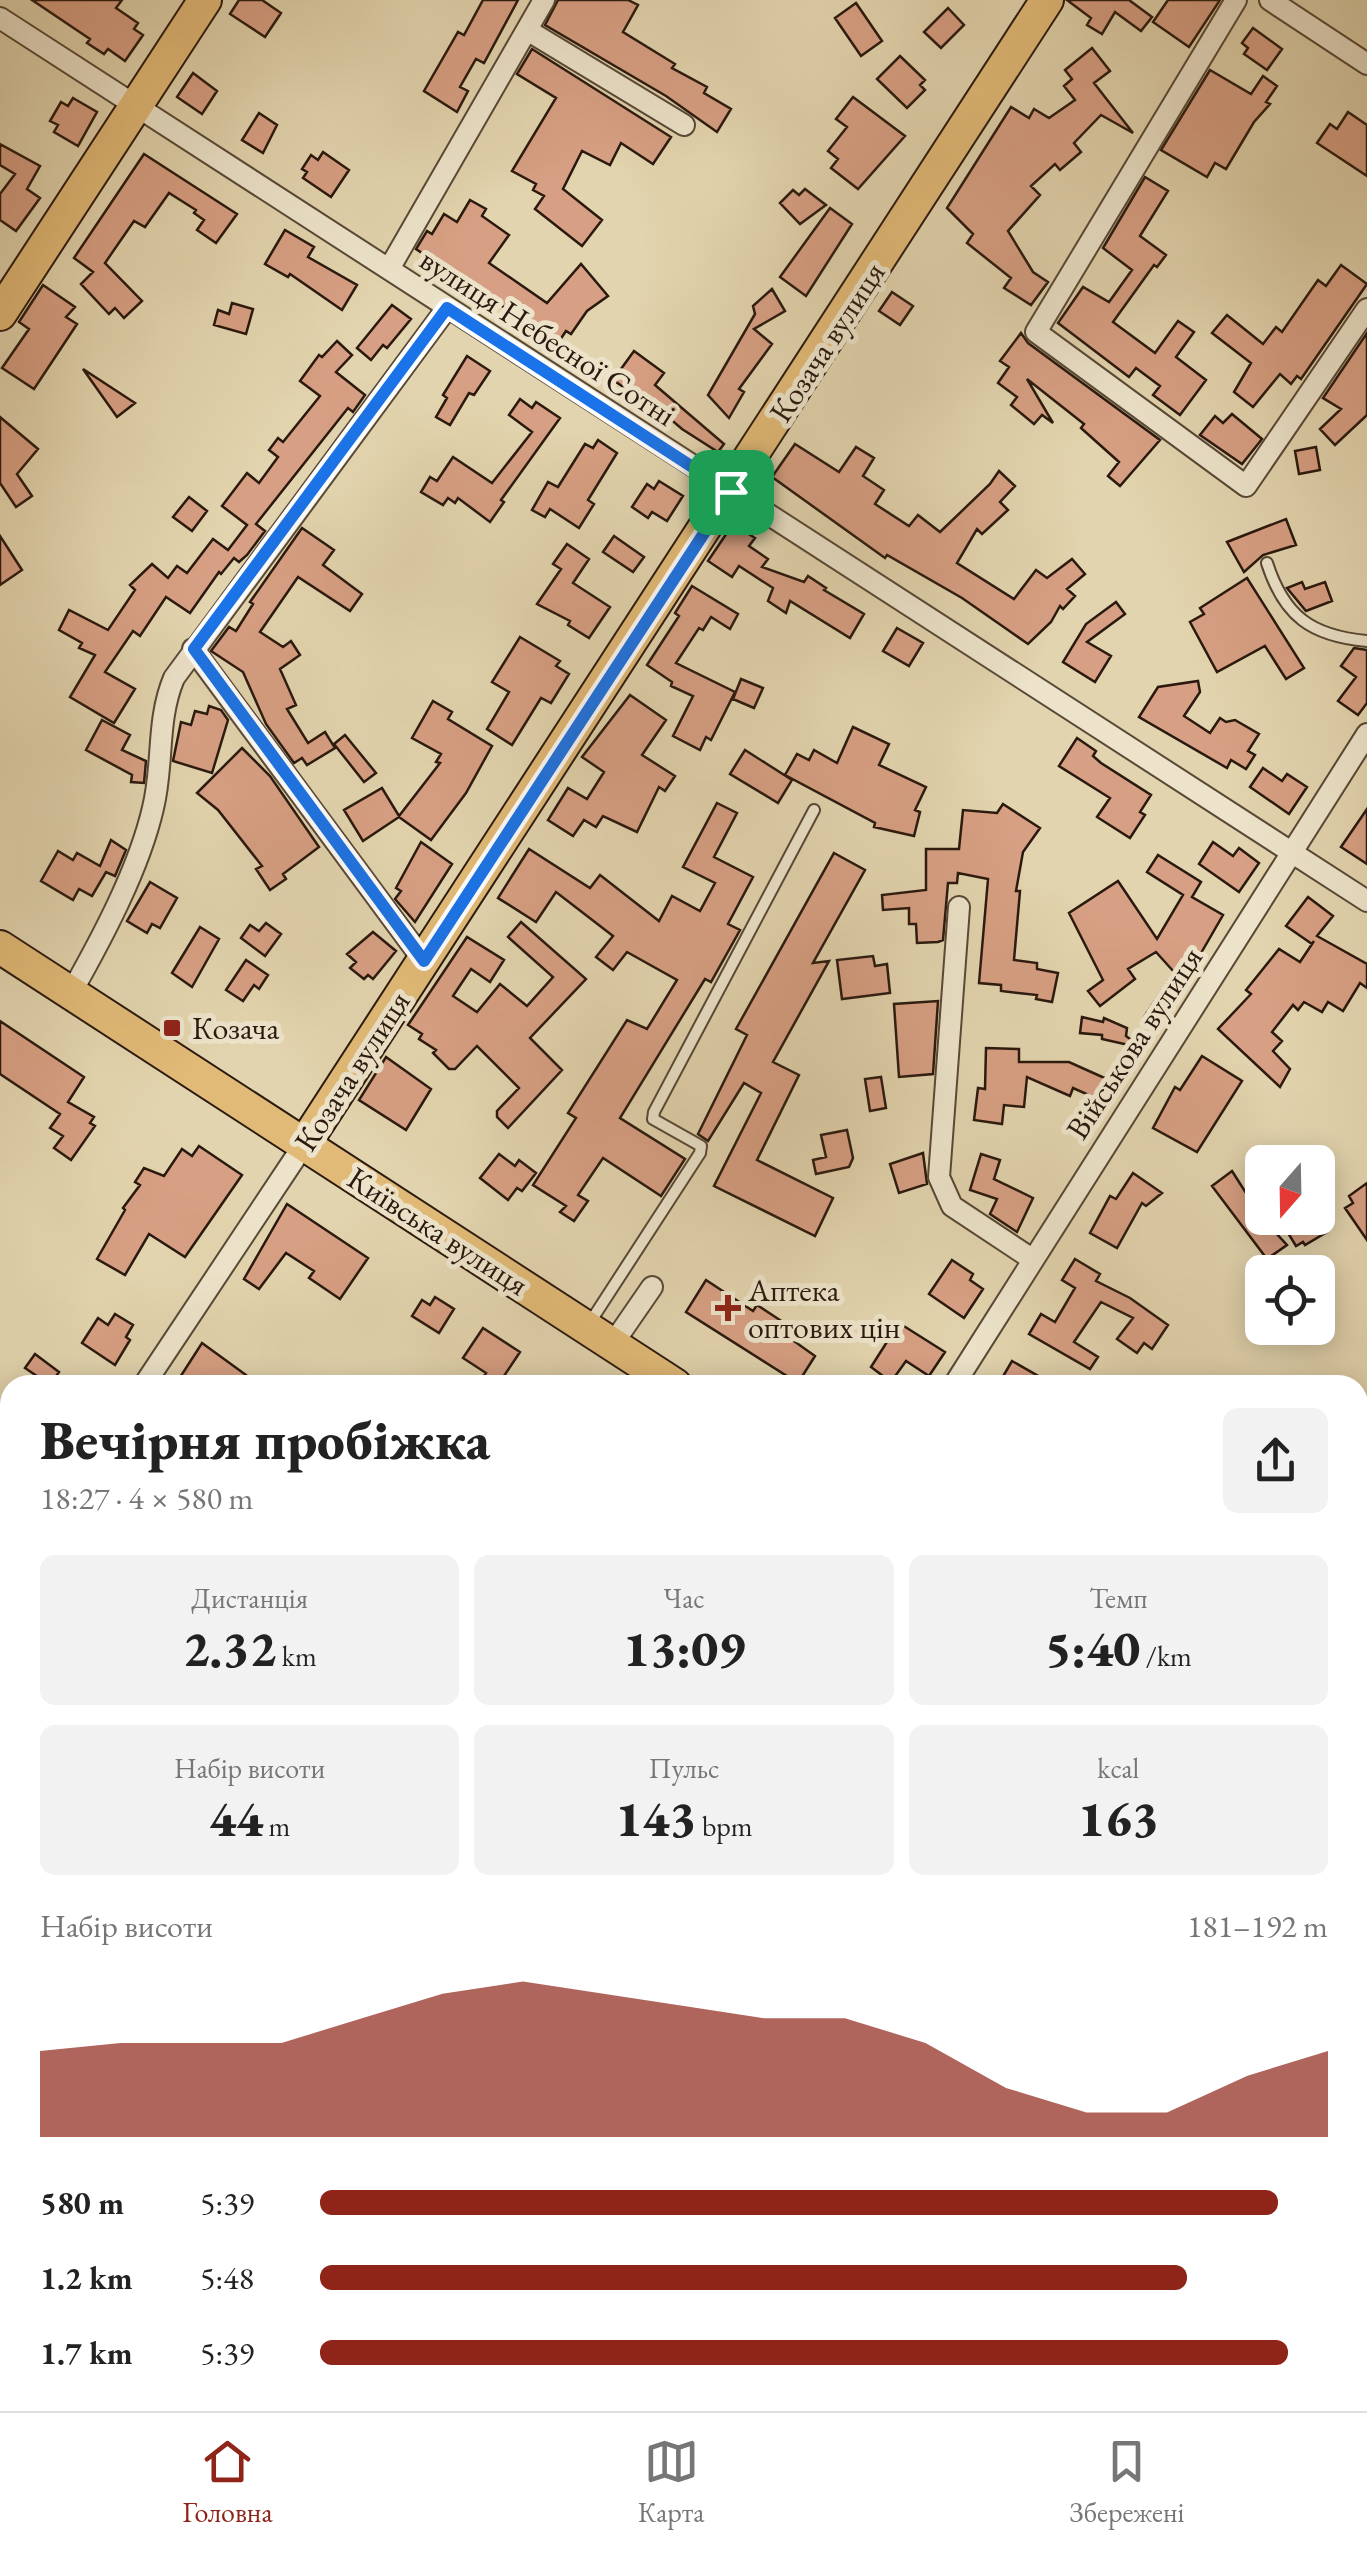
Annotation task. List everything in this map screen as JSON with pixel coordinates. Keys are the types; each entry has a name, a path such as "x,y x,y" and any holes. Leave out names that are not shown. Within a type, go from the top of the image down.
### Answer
{"main road":[{"path":"0,314 206,0"},
{"name":"Козача вулиця","path":"304,1144 1047,0"},
{"name":"Київська вулиця","path":"0,947 659,1375"}],"street":[{"path":"389,269 544,0"},
{"path":"1236,0 1036,332 1246,486 1367,309"},
{"path":"1270,0 1367,64"},
{"name":"вулиця Небесної Сотні","path":"0,18 1367,901"},
{"path":"527,30 684,126"},
{"path":"71,993 96,948 148,828 163,704 174,678 447,308"},
{"path":"194,649 424,961"},
{"name":"Військова вулиця","path":"960,1375 1367,734"},
{"path":"958,907 939,1177 952,1206 1032,1259"},
{"name":"Козача вулиця","path":"151,1375 304,1144"},
{"path":"599,1336 652,1287"}],"lane":[{"path":"1267,563 1277,594 1290,610 1339,639 1367,641"},
{"path":"599,1336 700,1153 700,1146 654,1119 654,1112 814,810"}],"building":[{"path":"32,0 122,0 116,8 138,23 134,29 143,35 125,61 108,49 104,54 87,43 90,39"},
{"path":"239,0 262,0 281,13 265,37 230,14"},
{"path":"483,0 518,0 484,63 476,59 460,87 468,91 457,112 424,91 458,32 464,35"},
{"path":"558,0 628,0 638,5 623,32 675,64 672,68 707,87 704,93 731,109 717,132 666,96 545,25"},
{"path":"1067,0 1129,0 1152,17 1141,31 1115,12 1102,34 1087,25 1091,18"},
{"path":"1168,0 1220,0 1189,47 1153,22"},
{"path":"856,3 882,41 861,56 835,18"},
{"path":"948,8 964,25 941,48 924,32"},
{"path":"1253,28 1282,49 1267,70 1244,54 1248,48 1242,43"},
{"path":"1092,48 1110,71 1094,83 1133,133 1101,115 1074,143 1081,152 1060,170 1055,164 1031,186 1040,195 1008,231 1033,272 1048,282 1031,305 1004,288 1011,278 967,243 973,234 947,208 1011,107 1029,118 1034,109 1049,118 1075,100 1064,86 1072,79 1065,70"},
{"path":"532,49 671,137 653,164 621,143 610,165 582,151 563,189 602,220 582,246 535,209 544,196 533,190 536,184 512,171 556,98 517,74"},
{"path":"900,56 925,80 920,85 925,90 907,108 877,79"},
{"path":"1210,70 1251,94 1263,76 1277,86 1266,102 1270,104 1254,122 1226,169 1215,163 1207,177 1161,150"},
{"path":"193,73 217,91 202,114 177,97"},
{"path":"853,97 905,136 858,189 831,168 838,159 828,151 847,127 836,119"},
{"path":"73,98 97,112 78,146 54,132 58,125 50,121 61,102 68,106"},
{"path":"1348,112 1367,125 1367,176 1317,143 1330,124 1337,129"},
{"path":"259,113 277,125 263,153 242,140"},
{"path":"0,144 40,166 27,189 40,198 16,231 0,220 0,194 15,174 0,165"},
{"path":"323,152 349,170 331,197 303,178 307,172 302,169 311,155 318,160"},
{"path":"144,154 237,214 216,243 197,230 204,220 194,213 196,210 169,193 145,227 134,221 105,263 142,301 124,318 115,308 109,314 81,284 93,272 74,258"},
{"path":"1145,177 1168,191 1140,236 1166,255 1157,267 1154,265 1113,322 1155,353 1178,321 1194,332 1176,357 1206,380 1180,415 1153,395 1160,386 1136,368 1129,377 1058,323 1083,287 1109,302 1132,270 1103,248"},
{"path":"805,189 826,205 800,224 780,203 793,190 799,195"},
{"path":"470,200 486,209 482,216 509,235 489,263 547,303 581,264 608,296 587,311 571,334 566,331 558,343 416,249 427,231 432,234 444,214 457,222"},
{"path":"830,208 852,224 806,296 780,277"},
{"path":"285,230 314,247 308,257 357,285 342,310 290,274 288,277 265,264"},
{"path":"1341,265 1367,284 1301,379 1297,376 1291,384 1280,374 1253,407 1234,392 1251,363 1212,333 1227,315 1263,344 1276,327 1282,332 1318,280 1326,286"},
{"path":"43,285 75,307 66,317 77,324 34,389 2,368 29,329 19,322"},
{"path":"772,289 785,311 754,329 772,344 739,389 744,392 729,418 708,395 755,314 753,306"},
{"path":"892,292 913,306 900,325 879,311"},
{"path":"232,303 253,309 246,334 214,325 218,310 229,314"},
{"path":"392,305 411,319 387,348 383,345 371,360 357,348"},
{"path":"1021,333 1028,343 1160,440 1120,486 1108,476 1119,462 1081,428 1084,424 1027,379 1053,423 1042,415 1034,424 1011,405 1017,397 998,383 1009,367 1000,361"},
{"path":"1367,333 1367,415 1335,445 1320,429 1341,409 1323,398"},
{"path":"337,341 352,355 336,372 365,395 353,412 348,408 256,524 265,531 247,555 239,562 234,558 219,572 190,613 166,597 140,636 133,631 105,672 135,689 114,723 70,697 95,655 79,648 82,643 59,630 69,610 108,630 135,590 130,585 152,564 168,578 177,566 187,573 213,539 228,550 247,525 222,506 247,473 259,483 278,457 269,450 278,438 283,442 320,396 300,381 319,355 322,357"},
{"path":"634,351 664,373 655,385 724,444 718,452 682,429 646,398 644,401 613,380"},
{"path":"467,356 490,371 474,395 469,393 450,425 436,417 447,398 443,395"},
{"path":"83,369 135,403 117,417"},
{"path":"520,399 532,408 536,402 560,418 501,500 504,502 490,522 458,498 455,503 448,498 443,505 421,492 430,477 437,481 453,457 492,483 532,432 509,415"},
{"path":"1232,414 1262,439 1242,464 1200,435 1215,416 1223,423"},
{"path":"0,417 38,449 17,474 32,496 16,507 0,483"},
{"path":"598,440 617,453 588,500 594,504 579,528 550,509 545,517 532,510 548,482 558,487 585,444 593,448"},
{"path":"795,444 839,472 856,447 874,458 863,476 884,490 875,504 909,526 918,515 940,532 999,471 1015,486 1000,502 1008,510 982,534 977,529 957,563 1014,599 1036,570 1047,578 1072,559 1085,574 1067,589 1075,596 1063,609 1060,606 1051,622 1028,644 962,598 887,555 885,558 772,477"},
{"path":"1316,447 1320,470 1299,474 1295,451"},
{"path":"659,481 683,496 667,521 652,512 648,518 632,507 647,484 654,489"},
{"path":"189,497 207,511 192,531 173,517"},
{"path":"1286,519 1296,545 1263,555 1244,572 1227,542"},
{"path":"733,524 755,538 749,546 768,559 762,567 804,582 808,576 864,614 850,638 790,601 786,613 768,601 773,588 739,566 732,577 708,561"},
{"path":"302,528 334,550 323,565 362,594 350,611 298,577 260,632 283,647 291,641 300,655 280,669 296,705 287,709 308,743 325,732 335,748 307,765 302,758 294,763 266,724 243,672 211,651 229,627 236,631 253,604 250,602"},
{"path":"0,536 22,570 0,585"},
{"path":"614,536 644,557 633,572 603,552"},
{"path":"567,544 589,559 573,583 610,607 589,638 568,625 570,621 537,604 561,569 553,564"},
{"path":"1247,578 1304,668 1286,679 1265,646 1217,672 1190,622 1204,614 1200,608"},
{"path":"1302,582 1305,589 1325,582 1332,601 1306,611 1287,588"},
{"path":"692,586 738,614 730,629 711,617 676,663 735,692 711,740 706,737 700,750 673,736 693,696 671,686 672,682 647,665 679,616 675,613"},
{"path":"1116,602 1125,614 1087,642 1111,656 1095,682 1063,662 1086,624"},
{"path":"897,628 923,643 909,666 883,651"},
{"path":"520,637 560,661 556,666 569,674 551,703 541,698 512,745 487,729 509,692 492,682"},
{"path":"1354,648 1367,650 1367,703 1358,715 1338,701 1356,677 1341,666"},
{"path":"741,679 763,688 754,708 733,699"},
{"path":"1198,681 1200,692 1184,716 1210,733 1220,718 1226,722 1235,720 1259,734 1248,751 1255,755 1246,769 1231,760 1227,768 1139,717 1158,687"},
{"path":"630,695 666,720 642,755 675,776 665,791 659,787 637,832 603,816 596,827 584,820 573,836 548,820 568,788 587,799 604,772 582,757"},
{"path":"433,701 452,712 448,719 492,746 466,793 431,840 399,817 363,841 344,810 382,788 399,816 440,763 436,762 441,754 412,738"},
{"path":"209,706 221,710 228,720 212,773 173,761 181,722 191,725 195,711 207,714"},
{"path":"102,720 130,735 122,750 146,761 144,783 131,782 132,775 86,750"},
{"path":"853,727 889,744 879,765 926,787 915,810 920,812 914,836 874,827 875,823 785,775 797,754 809,760 814,750 837,763"},
{"path":"345,735 376,773 364,782 334,744"},
{"path":"1077,738 1096,751 1093,756 1101,763 1151,795 1140,812 1145,815 1130,838 1097,817 1110,798 1059,766"},
{"path":"242,748 270,776 319,847 283,874 286,879 270,890 256,869 262,866 218,810 197,793"},
{"path":"745,750 792,780 778,803 730,774"},
{"path":"1263,768 1282,781 1287,774 1307,787 1289,814 1250,787"},
{"path":"717,803 737,813 714,857 753,877 728,924 740,930 711,982 705,979 620,1118 685,1159 661,1196 603,1158 578,1195 588,1201 574,1221 560,1212 566,1206 533,1185 576,1118 568,1113 627,1020 647,1029 677,980 627,952 613,970 596,957 613,936 556,892 536,922 498,898 529,849 590,888 600,875 659,921 672,896 700,911 715,883 683,867"},
{"path":"1003,804 1040,828 1023,852 1016,891 1020,891 1014,960 1037,963 1037,969 1058,973 1052,1002 1036,999 1037,995 1001,991 1001,985 979,983 988,879 958,873 957,883 948,883 943,940 938,942 917,943 916,924 909,924 909,908 883,910 882,895 926,890 926,849 959,849 963,810 997,813"},
{"path":"1367,809 1367,864 1341,847"},
{"path":"111,840 126,850 115,876 106,872 92,896 79,889 73,900 41,881 58,851 73,860 77,853 100,866"},
{"path":"421,842 452,864 415,922 395,899 401,891 396,888"},
{"path":"1213,842 1233,856 1239,848 1259,863 1239,892 1199,864"},
{"path":"834,853 865,870 813,963 829,961 773,1062 799,1075 757,1160 833,1198 815,1236 714,1186 761,1093 744,1083 708,1141 698,1134 747,1035 736,1029"},
{"path":"1158,855 1201,882 1192,897 1223,915 1178,993 1147,1020 1144,1017 1174,972 1156,952 1128,969 1135,979 1100,1006 1088,991 1103,980 1069,913 1118,881 1157,939 1183,895 1147,872"},
{"path":"150,882 177,898 160,928 152,924 147,933 127,921"},
{"path":"1308,897 1333,916 1317,936 1367,964 1367,988 1360,983 1343,1011 1328,1002 1322,1012 1304,1002 1298,1010 1293,1005 1272,1032 1282,1041 1273,1051 1290,1069 1280,1087 1218,1029 1251,994 1246,990 1279,949 1300,962 1312,944 1286,926"},
{"path":"521,922 586,979 530,1038 562,1070 508,1128 497,1117 497,1111 519,1088 477,1046 455,1069 449,1069 433,1053 436,1050 419,1039 422,1034 408,1025 467,937 504,960 490,982 471,969 453,996 477,1012 500,984 527,1006 553,977 508,937"},
{"path":"266,923 281,934 265,956 241,938 250,925 259,931"},
{"path":"200,927 219,939 192,987 172,973"},
{"path":"373,932 396,951 373,979 368,975 364,979 350,968 356,962 347,954"},
{"path":"873,956 875,966 887,964 890,993 842,999 837,960"},
{"path":"246,960 268,975 259,989 254,985 243,1001 226,990"},
{"path":"938,1001 933,1074 899,1077 894,1004"},
{"path":"1082,1017 1103,1022 1104,1018 1127,1028 1126,1036 1142,1048 1102,1039 1102,1035 1080,1033"},
{"path":"0,1021 84,1077 68,1102 94,1117 90,1123 95,1126 71,1160 54,1148 63,1136 50,1128 60,1114 0,1074"},
{"path":"986,1048 1019,1049 1019,1062 1069,1062 1109,1080 1100,1100 1073,1088 1070,1096 1027,1077 1024,1107 1004,1105 1002,1124 974,1120 978,1088 985,1089"},
{"path":"1202,1056 1242,1081 1197,1152 1153,1128 1175,1087 1180,1090"},
{"path":"386,1057 431,1089 406,1130 359,1100"},
{"path":"881,1077 886,1108 870,1111 865,1079"},
{"path":"847,1130 853,1158 849,1167 816,1174 813,1160 826,1157 821,1135"},
{"path":"199,1146 242,1175 185,1257 149,1234 125,1275 97,1259 123,1208 140,1185 135,1182 144,1168 164,1176 182,1149 192,1156"},
{"path":"923,1153 927,1184 899,1193 890,1164"},
{"path":"499,1154 515,1166 519,1160 536,1173 522,1191 517,1188 508,1200 480,1178"},
{"path":"981,1154 1000,1160 994,1179 1033,1198 1017,1232 990,1214 997,1199 970,1190"},
{"path":"1232,1171 1245,1191 1245,1230 1212,1186"},
{"path":"1133,1173 1162,1193 1146,1206 1142,1203 1117,1248 1090,1233 1110,1196 1116,1199"},
{"path":"1367,1183 1367,1240 1345,1208 1353,1203 1349,1196"},
{"path":"287,1204 368,1258 340,1299 309,1278 314,1271 286,1253 259,1289 244,1279"},
{"path":"1249,1235 1278,1235 1287,1245 1273,1255 1264,1255"},
{"path":"1289,1235 1322,1235 1305,1245 1303,1242 1296,1246"},
{"path":"1075,1259 1100,1274 1096,1281 1130,1298 1168,1325 1152,1349 1144,1343 1137,1353 1117,1339 1133,1318 1101,1302 1074,1342 1098,1357 1090,1369 1029,1334 1041,1314 1055,1322 1075,1288 1062,1280"},
{"path":"952,1260 973,1274 970,1280 983,1289 964,1318 929,1294"},
{"path":"706,1280 753,1311 757,1305 789,1326 784,1334 815,1356 803,1375 785,1375 686,1312"},
{"path":"435,1297 454,1309 439,1333 412,1316 422,1300 430,1305"},
{"path":"115,1314 133,1325 126,1337 130,1340 115,1365 82,1343 98,1318 108,1325"},
{"path":"899,1323 945,1352 930,1375 906,1361 896,1375 882,1375 871,1367"},
{"path":"483,1328 520,1352 505,1375 485,1375 463,1358"},
{"path":"202,1343 246,1375 181,1375"},
{"path":"35,1354 59,1372 35,1375 25,1368"},
{"path":"1012,1361 1036,1375 1004,1375"}],"place":[{"name":"Козача","path":"172,1028"},
{"name":"Аптека оптових цін","path":"728,1308"}],"route":[{"path":"447,308 731,492 424,961 194,649 447,308"}]}
